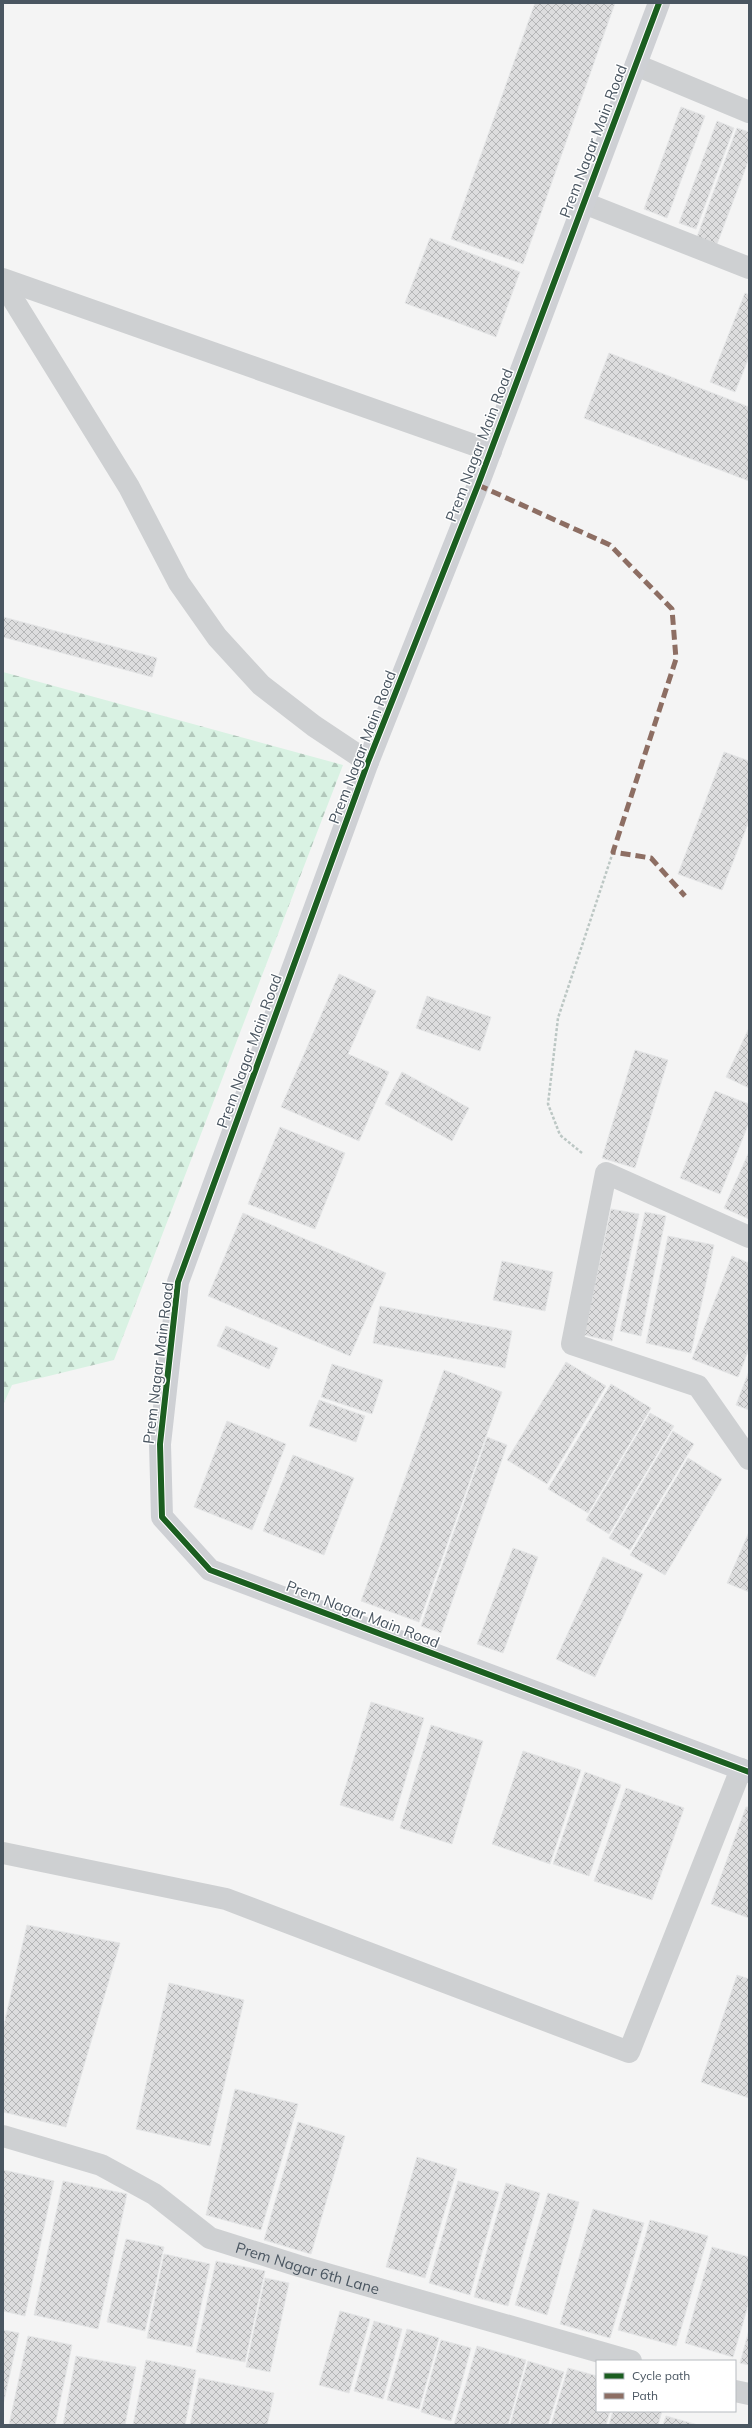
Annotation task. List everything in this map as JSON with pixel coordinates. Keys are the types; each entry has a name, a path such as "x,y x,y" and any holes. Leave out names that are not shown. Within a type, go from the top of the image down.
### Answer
{"street":[{"name":"Prem Nagar Main Road","path":"659,3 491,451 368,762 178,1282 160,1444 162,1517 210,1570 745,1770"},
{"path":"636,65 749,112"},
{"path":"584,203 749,268"},
{"path":"3,279 491,451"},
{"path":"3,283 129,486 179,583 217,637 260,685 314,726 368,762"},
{"path":"749,1237 606,1173 572,1344 698,1386 749,1459"},
{"path":"3,1853 226,1898 629,2052 745,1770"},
{"name":"Prem Nagar 6th Lane","path":"3,2136 101,2165 154,2194 210,2238 299,2266 628,2360"},
{"path":"736,2390 749,2394"}],"path":[{"path":"606,1173 560,1135 548,1104 558,1018 613,852"}],"green space":[{"path":"3,672 343,765 114,1360 12,1385 3,1405"}],"building":[{"path":"535,3 615,3 523,264 451,239"},
{"path":"681,107 705,116 667,218 644,209"},
{"path":"717,121 734,128 696,229 679,223"},
{"path":"737,128 749,132 749,159 717,244 697,237"},
{"path":"430,238 520,272 496,337 405,303"},
{"path":"745,293 749,295 749,357 735,392 710,382"},
{"path":"609,353 749,407 749,481 584,418"},
{"path":"3,617 157,658 152,677 3,637"},
{"path":"724,752 749,761 749,821 722,890 678,874"},
{"path":"339,974 376,991 348,1054 389,1072 359,1141 281,1107"},
{"path":"427,996 491,1017 480,1051 416,1028"},
{"path":"749,1028 749,1088 726,1077"},
{"path":"635,1050 668,1060 635,1168 602,1158"},
{"path":"402,1072 469,1108 452,1141 385,1104"},
{"path":"715,1091 749,1104 749,1123 720,1194 680,1178"},
{"path":"280,1127 345,1153 315,1229 248,1204"},
{"path":"749,1152 749,1219 724,1208"},
{"path":"611,1209 639,1214 612,1341 584,1335"},
{"path":"645,1212 666,1216 641,1336 620,1331"},
{"path":"243,1213 386,1273 350,1356 208,1296"},
{"path":"668,1236 714,1245 691,1353 646,1343"},
{"path":"732,1256 749,1263 749,1349 738,1377 692,1359"},
{"path":"502,1261 553,1272 545,1311 493,1300"},
{"path":"380,1306 512,1331 505,1368 373,1343"},
{"path":"226,1326 278,1348 269,1369 217,1346"},
{"path":"566,1362 606,1386 547,1484 507,1460"},
{"path":"332,1364 383,1380 372,1414 321,1397"},
{"path":"444,1370 502,1392 419,1622 361,1601"},
{"path":"749,1371 749,1410 736,1405"},
{"path":"611,1384 651,1408 588,1513 548,1489"},
{"path":"319,1400 365,1416 356,1442 309,1426"},
{"path":"650,1413 674,1426 609,1534 586,1520"},
{"path":"227,1421 286,1444 252,1530 194,1507"},
{"path":"673,1431 694,1444 630,1550 609,1538"},
{"path":"487,1437 507,1445 441,1633 421,1626"},
{"path":"293,1455 354,1478 324,1555 263,1531"},
{"path":"688,1458 722,1479 665,1575 630,1555"},
{"path":"749,1532 749,1592 727,1583"},
{"path":"513,1548 538,1557 503,1653 477,1644"},
{"path":"603,1557 643,1574 595,1677 556,1659"},
{"path":"371,1702 424,1718 393,1821 340,1805"},
{"path":"431,1725 483,1741 452,1844 400,1828"},
{"path":"523,1751 581,1770 550,1864 492,1844"},
{"path":"585,1772 621,1785 589,1876 553,1864"},
{"path":"626,1788 684,1808 652,1900 594,1881"},
{"path":"746,1807 749,1807 749,1918 711,1904"},
{"path":"27,1925 120,1943 66,2127 3,2112 3,2029"},
{"path":"737,1975 749,1979 749,2098 701,2082"},
{"path":"169,1983 244,2000 210,2146 136,2129"},
{"path":"235,2089 298,2104 261,2230 206,2215"},
{"path":"298,2122 345,2136 311,2254 264,2240"},
{"path":"417,2157 457,2169 425,2278 386,2267"},
{"path":"3,2170 54,2181 25,2316 3,2311"},
{"path":"63,2181 127,2194 98,2329 34,2315"},
{"path":"458,2181 499,2192 470,2295 429,2283"},
{"path":"506,2183 540,2193 508,2306 474,2297"},
{"path":"548,2193 579,2202 547,2315 515,2305"},
{"path":"593,2209 644,2223 610,2338 560,2324"},
{"path":"650,2220 708,2236 676,2346 618,2330"},
{"path":"126,2239 164,2247 145,2331 107,2322"},
{"path":"712,2247 749,2257 749,2302 733,2357 685,2343"},
{"path":"164,2254 210,2264 192,2347 147,2338"},
{"path":"216,2261 265,2271 245,2362 196,2352"},
{"path":"265,2278 289,2283 270,2372 246,2367"},
{"path":"340,2311 370,2319 349,2393 319,2385"},
{"path":"374,2321 402,2329 383,2399 354,2391"},
{"path":"407,2329 439,2338 419,2409 387,2400"},
{"path":"3,2330 19,2333 3,2405"},
{"path":"749,2330 749,2365 740,2363"},
{"path":"28,2336 72,2345 55,2425 9,2425"},
{"path":"441,2340 471,2348 451,2421 421,2412"},
{"path":"477,2346 526,2360 508,2425 454,2425"},
{"path":"76,2356 136,2367 125,2425 63,2425"},
{"path":"146,2360 196,2370 185,2425 133,2425"},
{"path":"528,2361 564,2372 548,2425 510,2425"},
{"path":"568,2368 596,2376 596,2412 610,2412 606,2425 551,2425"},
{"path":"199,2378 274,2393 267,2425 190,2425"},
{"path":"613,2412 662,2412 658,2425 609,2425"},
{"path":"666,2416 698,2425 663,2425"}],"marked path":[{"path":"478,485 610,545 672,609 676,659 613,852 651,858 685,896"}],"cycle path":[{"path":"659,3 478,485 368,762 178,1282 160,1444 162,1517 210,1570 749,1772"}]}
